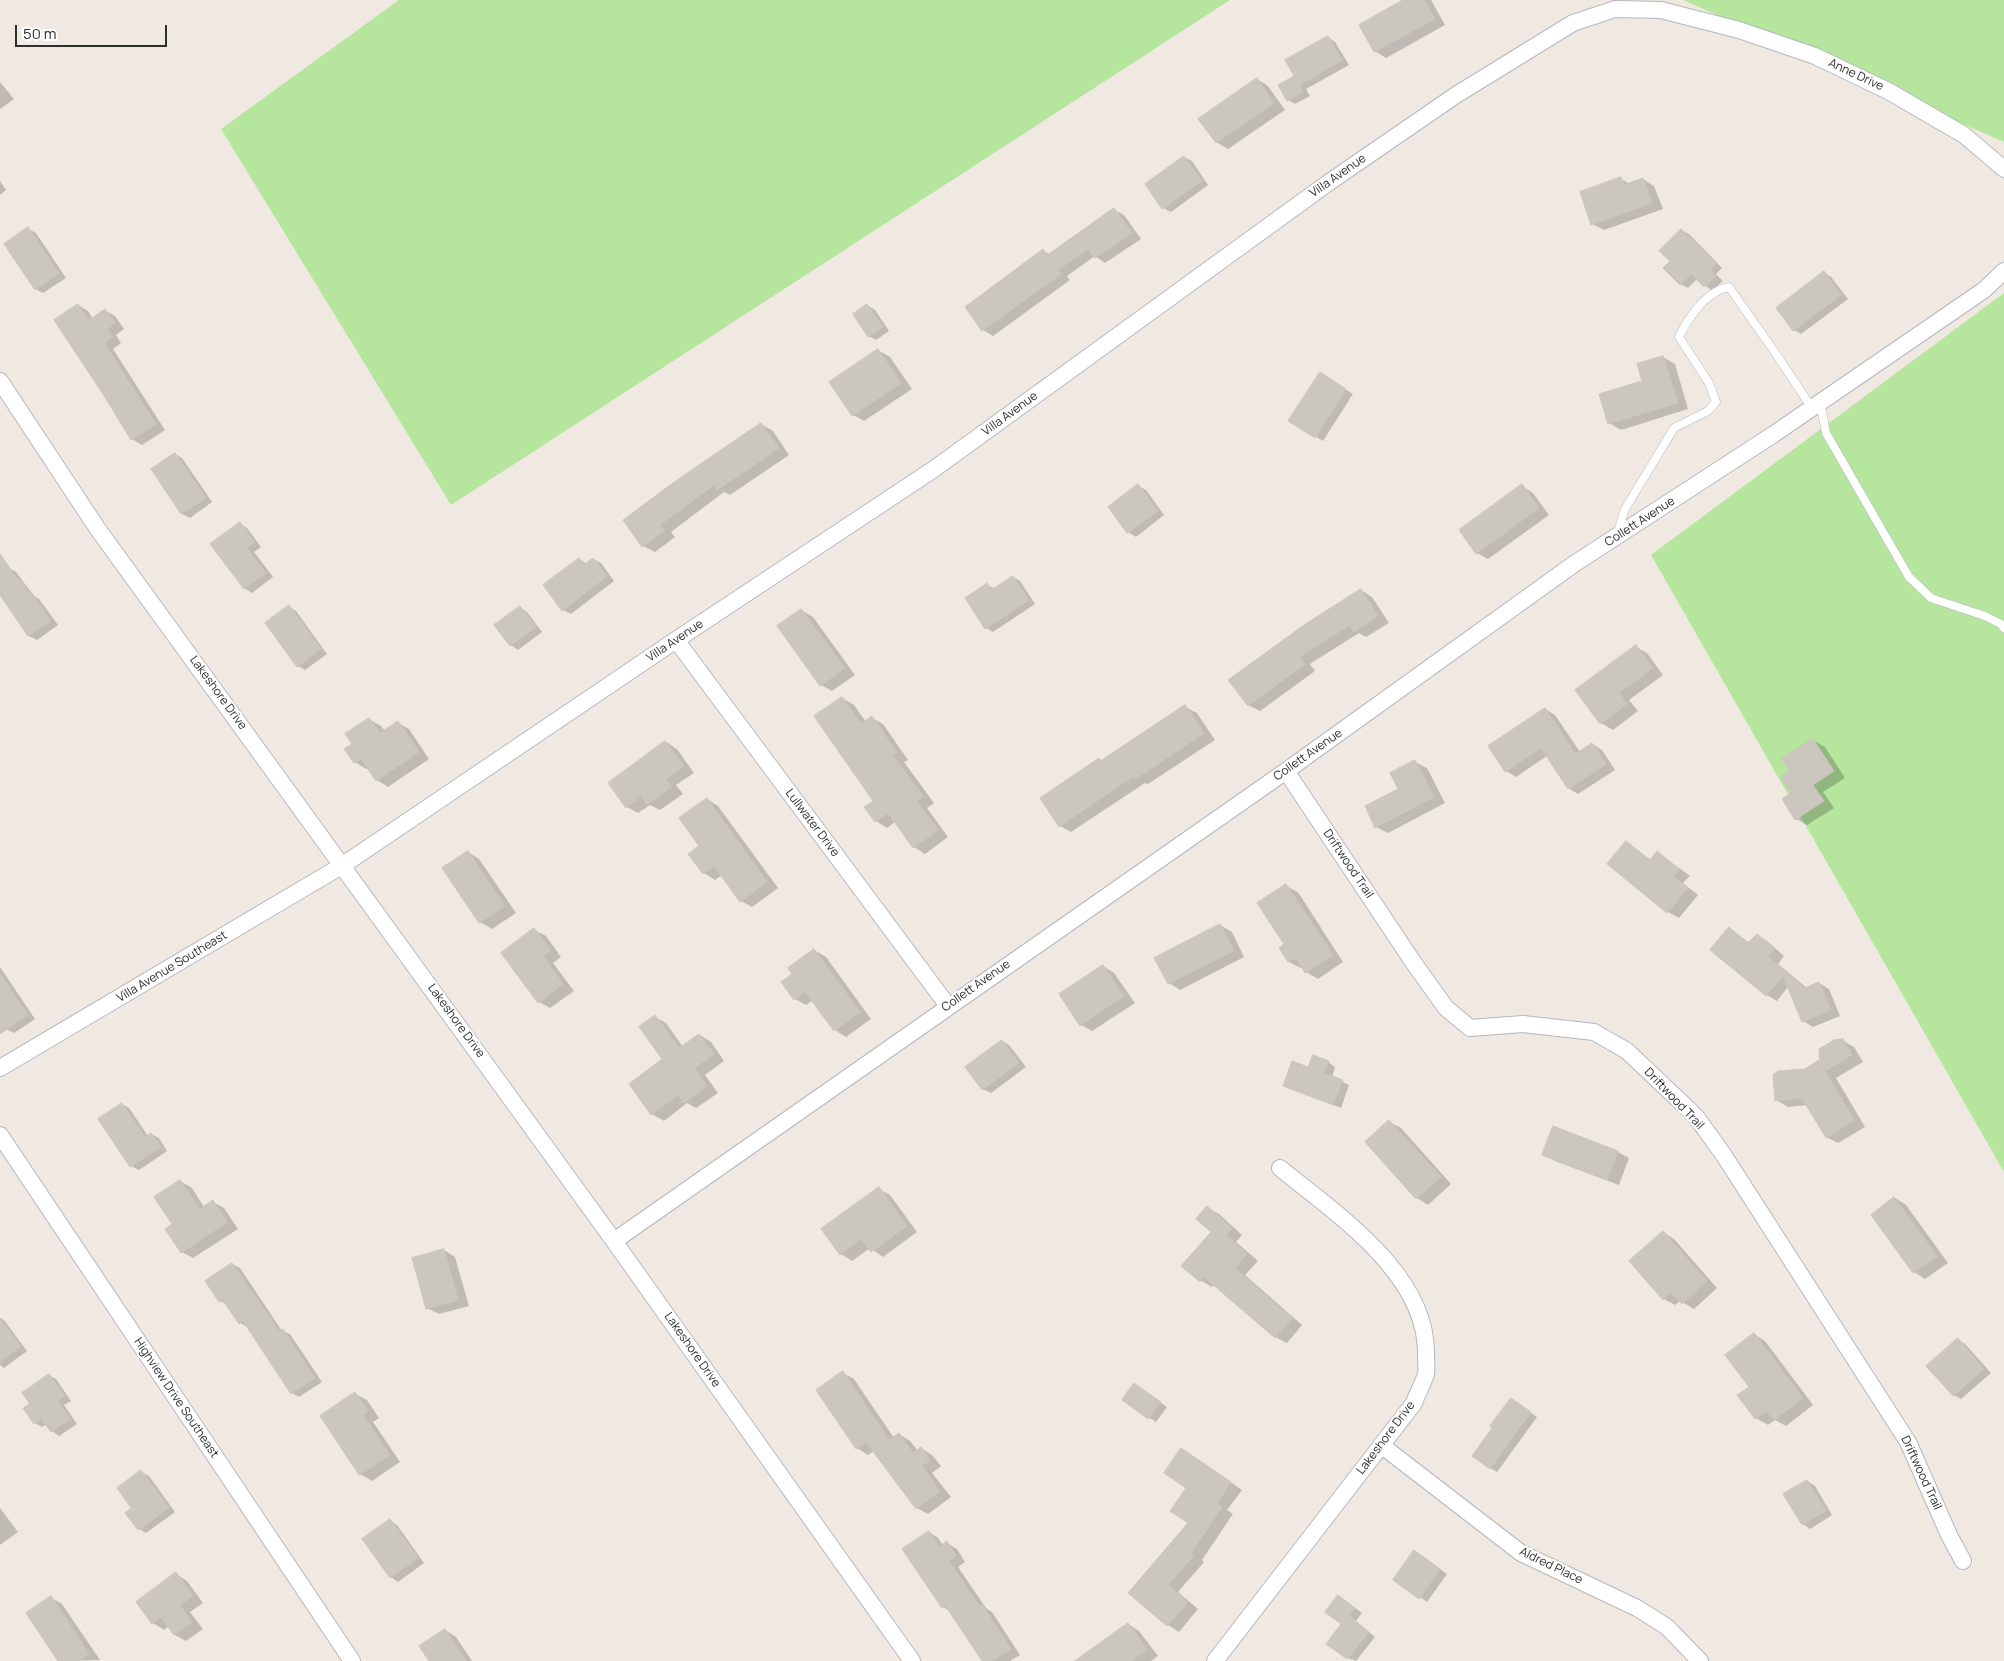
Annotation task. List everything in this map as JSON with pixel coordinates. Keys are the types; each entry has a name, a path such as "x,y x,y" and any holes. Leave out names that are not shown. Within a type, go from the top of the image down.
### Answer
{"street":[{"name":"Villa Avenue","path":"343,865 676,640 934,469 1328,183 1456,95 1573,24 1615,9 1660,10 1690,18"},
{"name":"Anne Drive","path":"1690,18 1739,30 1815,56 1890,92 1964,135 2004,169"},
{"name":"Collett Avenue","path":"614,1241 1286,771 1574,564 1816,405 1984,290 2004,271"},
{"name":"Lakeshore Drive","path":"0,381 97,528 614,1241 912,1661"},
{"name":"Lullwater Drive","path":"676,640 948,1006"},
{"name":"Driftwood Trail","path":"1286,771 1413,962 1446,1008 1470,1028 1523,1024 1594,1032 1627,1051 1697,1118 1723,1154 1908,1442 1949,1535 1963,1561"},
{"name":"Villa Avenue Southeast","path":"0,1068 343,865"},
{"name":"Highview Drive Southeast","path":"0,1135 352,1661"},
{"name":"Lakeshore Drive","path":"1215,1661 1414,1403 1426,1374 1426,1339 1414,1299 1395,1271 1352,1227 1280,1168"},
{"name":"Aldred Place","path":"1381,1445 1521,1553 1636,1608 1667,1627 1700,1661"}],"lane":[{"path":"1617,537 1625,509 1674,428 1708,411 1716,402 1709,383 1679,337 1685,324 1718,289 1729,288 1816,405 1826,433 1909,576 1930,598 1985,616 2001,624 2004,628"}],"green space":[{"path":"399,0 1230,0 451,505 221,129"},
{"path":"1683,0 2004,0 2004,142"},
{"path":"2004,293 2004,1172 1651,555"}],"building":[{"path":"1403,0 1424,0 1435,19 1374,52 1359,25"},
{"path":"1328,36 1342,60 1300,85 1303,92 1287,101 1278,85 1294,76 1285,60"},
{"path":"1257,78 1274,103 1216,143 1198,119"},
{"path":"1184,156 1202,181 1162,209 1145,184"},
{"path":"1621,177 1624,185 1643,178 1652,203 1591,225 1580,192"},
{"path":"1114,208 1132,233 1095,258 1088,249 1058,270 1061,274 982,331 965,307 1043,249 1047,255"},
{"path":"28,227 59,273 35,290 4,244"},
{"path":"1681,229 1716,263 1710,269 1716,276 1704,287 1691,274 1680,285 1663,268 1670,261 1659,251"},
{"path":"1824,271 1841,295 1793,331 1776,308"},
{"path":"78,304 89,320 105,309 115,323 107,329 113,337 104,343 156,424 131,440 54,320"},
{"path":"867,304 883,327 868,337 853,314"},
{"path":"878,349 901,383 852,416 829,382"},
{"path":"1663,356 1678,403 1608,424 1599,394 1642,381 1637,364"},
{"path":"1320,372 1346,389 1315,438 1288,421"},
{"path":"761,423 779,448 717,490 714,485 660,525 665,530 642,547 623,520 677,480"},
{"path":"175,453 206,498 181,514 151,469"},
{"path":"1138,484 1158,511 1127,533 1108,507"},
{"path":"1522,484 1539,508 1476,554 1459,530"},
{"path":"240,522 255,542 247,548 266,573 244,589 210,544"},
{"path":"0,554 19,581 21,580 30,594 32,593 51,621 28,636 0,595"},
{"path":"579,558 584,565 593,558 607,576 562,611 543,585"},
{"path":"1013,576 1029,600 985,629 965,598 987,583 991,590"},
{"path":"1361,589 1378,616 1354,632 1350,625 1299,657 1305,664 1248,706 1228,680 1307,623"},
{"path":"289,605 321,649 297,667 265,623"},
{"path":"520,606 536,627 510,646 494,625"},
{"path":"801,609 845,668 820,686 777,626"},
{"path":"1636,645 1653,668 1619,693 1627,704 1600,724 1575,690"},
{"path":"842,697 861,724 872,716 897,753 893,756 923,796 917,801 938,830 913,848 888,813 875,822 864,807 873,801 814,716"},
{"path":"1185,705 1204,733 1135,779 1134,776 1059,827 1040,798 1099,758 1100,761"},
{"path":"1545,708 1575,754 1592,743 1606,764 1568,789 1541,748 1505,772 1488,746"},
{"path":"369,718 380,733 398,721 419,752 376,781 361,759 354,763 344,749 352,744 345,734"},
{"path":"1813,739 1834,771 1813,785 1824,801 1795,820 1782,799 1791,793 1781,777 1790,771 1782,759"},
{"path":"665,741 684,766 666,779 672,787 647,804 641,796 626,808 608,783"},
{"path":"1415,760 1434,797 1375,828 1365,806 1398,789 1390,773"},
{"path":"707,798 767,882 740,902 714,866 703,874 688,854 699,846 679,818"},
{"path":"1626,841 1650,860 1657,851 1679,869 1673,876 1688,888 1667,913 1607,864"},
{"path":"468,851 505,906 479,923 442,868"},
{"path":"1286,884 1333,955 1305,973 1296,958 1288,962 1279,948 1284,944 1257,903"},
{"path":"1220,924 1234,951 1168,984 1154,958"},
{"path":"1729,927 1748,943 1757,934 1775,949 1768,957 1805,988 1819,982 1831,1010 1802,1022 1783,976 1766,996 1710,950"},
{"path":"534,928 551,950 543,956 563,984 538,1003 501,953"},
{"path":"814,949 860,1012 834,1031 805,992 794,1000 781,982 792,974 788,968"},
{"path":"1103,965 1124,996 1080,1026 1059,994"},
{"path":"0,973 28,1015 0,1034"},
{"path":"655,1015 679,1048 699,1034 714,1054 694,1068 707,1086 684,1103 678,1095 651,1115 629,1084 662,1059 639,1027"},
{"path":"1843,1039 1852,1055 1825,1071 1854,1120 1826,1138 1802,1098 1775,1101 1773,1075 1778,1071 1805,1069 1819,1060 1820,1062 1819,1049 1834,1040"},
{"path":"1002,1040 1019,1063 982,1090 965,1067"},
{"path":"1313,1055 1329,1061 1324,1073 1343,1080 1333,1105 1283,1086 1292,1061 1308,1067"},
{"path":"122,1103 145,1137 151,1133 161,1147 130,1167 98,1119"},
{"path":"1389,1120 1441,1177 1416,1199 1365,1142"},
{"path":"1553,1126 1618,1151 1607,1180 1542,1155"},
{"path":"180,1180 200,1209 213,1200 227,1222 181,1253 165,1229 172,1224 154,1197"},
{"path":"879,1187 907,1226 871,1252 861,1239 840,1255 821,1229"},
{"path":"1894,1197 1937,1256 1913,1273 1871,1215"},
{"path":"1207,1206 1232,1228 1226,1235 1247,1254 1235,1268 1292,1318 1275,1338 1204,1277 1200,1282 1181,1266 1211,1232 1196,1219"},
{"path":"1663,1231 1707,1281 1682,1304 1671,1292 1663,1300 1629,1261"},
{"path":"444,1249 458,1300 426,1309 412,1258"},
{"path":"232,1263 279,1331 283,1329 315,1378 291,1394 243,1321 239,1324 222,1299 219,1302 205,1281"},
{"path":"0,1319 21,1346 0,1362"},
{"path":"1754,1333 1803,1398 1774,1420 1767,1411 1755,1419 1737,1395 1749,1387 1725,1355"},
{"path":"1958,1338 1984,1369 1953,1396 1926,1366"},
{"path":"843,1371 889,1440 899,1433 913,1453 921,1447 930,1460 922,1466 940,1491 916,1509 866,1442 856,1449 816,1390"},
{"path":"49,1374 65,1396 58,1401 70,1419 51,1432 41,1419 34,1424 23,1408 30,1404 22,1393"},
{"path":"1134,1383 1161,1402 1148,1419 1122,1400"},
{"path":"355,1392 368,1411 363,1415 390,1455 359,1475 320,1416"},
{"path":"1511,1398 1531,1412 1490,1469 1472,1456 1492,1428 1490,1426"},
{"path":"1181,1448 1231,1482 1217,1503 1222,1507 1191,1553 1194,1555 1168,1585 1188,1602 1167,1626 1128,1593 1188,1523 1170,1511 1186,1488 1164,1473"},
{"path":"141,1470 169,1508 138,1530 125,1513 131,1508 117,1488"},
{"path":"1807,1480 1826,1511 1802,1525 1783,1494"},
{"path":"390,1519 418,1558 390,1578 362,1539"},
{"path":"929,1531 939,1547 947,1541 956,1556 949,1561 979,1606 982,1605 1011,1649 992,1661 982,1661 945,1605 942,1608 902,1549"},
{"path":"1414,1550 1440,1569 1419,1599 1393,1580"},
{"path":"176,1572 193,1596 180,1605 192,1622 174,1635 161,1617 152,1624 136,1602"},
{"path":"1338,1595 1355,1608 1349,1616 1369,1632 1347,1659 1326,1644 1341,1624 1325,1612"},
{"path":"51,1596 89,1654 79,1661 58,1661 26,1613"},
{"path":"1128,1623 1147,1649 1131,1661 1075,1661"},
{"path":"445,1629 466,1661 429,1661 419,1646"}]}
